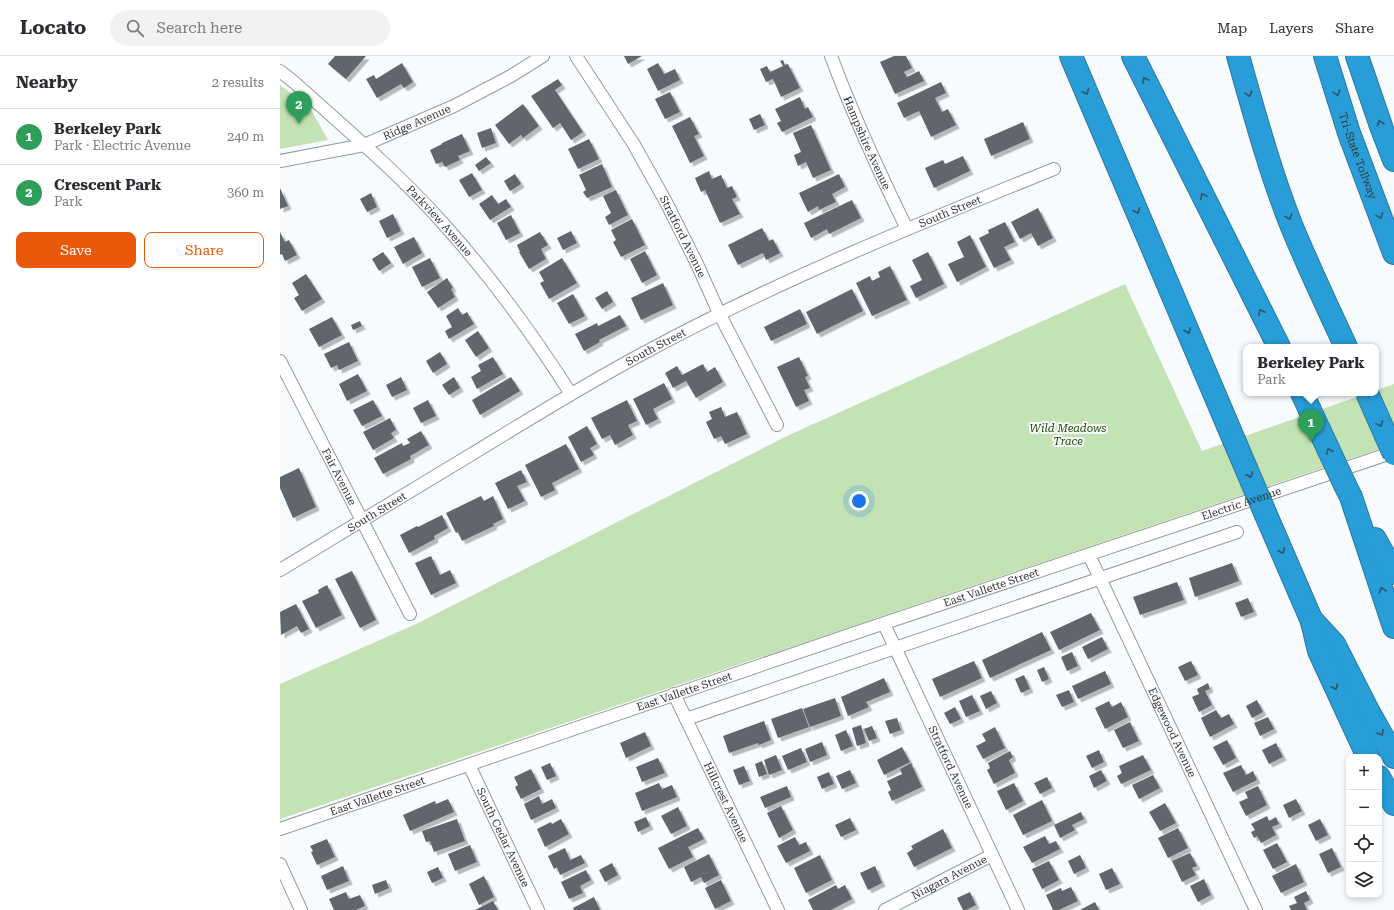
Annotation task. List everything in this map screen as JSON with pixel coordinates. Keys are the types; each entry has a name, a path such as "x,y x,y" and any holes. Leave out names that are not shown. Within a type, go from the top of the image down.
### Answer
{"highway":[{"path":"1071,56 1311,619 1319,651 1367,754"},
{"path":"1133,56 1277,344"},
{"path":"1238,56 1276,182 1290,222 1308,266 1345,344"},
{"name":"Tri-State Tollway","path":"1325,56 1350,133 1394,253"},
{"path":"1357,56 1394,160"},
{"path":"1368,396 1394,453"},
{"path":"1306,401 1349,492 1394,572"},
{"path":"1349,492 1394,627"},
{"path":"1311,619 1334,644 1367,709 1394,757"},
{"path":"1382,782 1394,804"}],"street":[{"name":"Ridge Avenue","path":"280,161 364,145 454,106 511,76 543,56"},
{"name":"Stratford Avenue","path":"576,56 633,144 662,195 697,264 720,315 777,425"},
{"name":"Hampshire Avenue","path":"831,56 849,104 878,172 907,229"},
{"name":"Parkview Avenue","path":"280,71 400,178 425,204 478,263 513,308 571,394"},
{"name":"South Street","path":"280,570 571,394 643,354 790,281 907,229 1054,169"},
{"name":"Fair Avenue","path":"281,366 410,614"},
{"name":"Electric Avenue","path":"1089,555 1394,453"},
{"path":"686,719 1237,532"},
{"name":"Edgewood Avenue","path":"1089,555 1256,910"},
{"name":"East Vallette Street","path":"280,829 674,694 1089,555"},
{"name":"Stratford Avenue","path":"884,624 1018,910"},
{"name":"Hillcrest Avenue","path":"674,694 778,910"},
{"name":"South Cedar Avenue","path":"469,765 538,910"},
{"name":"Niagara Avenue","path":"885,910 992,855"},
{"path":"280,864 301,910"}],"green space":[{"path":"280,85 310,108 328,140 280,149"},
{"name":"Wild Meadows Trace","path":"1125,284 1202,451 1360,396 1379,396 1379,389 1394,384 1394,444 280,819 280,684 416,624 789,435"}],"building":[{"path":"335,56 366,56 346,79 328,64"},
{"path":"624,56 642,56 628,64"},
{"path":"894,56 906,56 912,68 904,72 907,77 919,71 924,81 895,94 880,62"},
{"path":"783,60 785,65 788,64 800,88 781,97 773,79 766,82 760,69 767,66 770,72 783,66 780,61"},
{"path":"402,63 413,82 404,88 401,84 377,98 366,79 374,75 376,79"},
{"path":"658,63 664,74 675,69 680,80 658,91 647,69"},
{"path":"558,79 562,85 555,90 583,132 571,140 560,123 553,128 531,96"},
{"path":"941,82 946,93 935,98 942,112 948,109 956,125 931,137 919,111 904,118 897,103"},
{"path":"670,92 680,112 665,119 655,99"},
{"path":"800,97 805,109 808,107 813,117 782,132 777,123 781,121 775,109"},
{"path":"523,104 539,126 523,138 521,135 509,144 495,125"},
{"path":"760,114 765,125 754,130 749,119"},
{"path":"690,117 699,134 694,136 704,156 690,163 672,126"},
{"path":"1023,122 1030,139 991,156 984,139"},
{"path":"811,125 831,170 813,178 806,162 798,166 794,155 801,152 793,133"},
{"path":"491,128 496,143 482,148 477,133"},
{"path":"462,134 470,151 458,156 460,160 445,167 442,162 436,164 430,150"},
{"path":"589,139 599,159 578,169 568,149"},
{"path":"963,156 970,171 934,188 925,168 943,160 945,164"},
{"path":"486,157 491,163 479,171 475,165"},
{"path":"602,164 612,187 587,198 583,192 586,190 579,175"},
{"path":"709,171 712,179 721,175 727,188 732,186 737,197 732,199 740,214 720,223 705,190 701,192 695,178"},
{"path":"472,173 482,190 469,197 459,180"},
{"path":"515,174 521,184 510,191 504,181"},
{"path":"839,174 845,187 832,194 836,202 819,210 818,206 808,212 799,193"},
{"path":"280,188 288,206 280,209"},
{"path":"616,190 628,215 609,225 605,217 611,213 603,196"},
{"path":"371,193 377,207 367,212 360,199"},
{"path":"492,195 498,204 506,199 511,207 490,220 479,204"},
{"path":"852,200 861,218 829,234 827,229 811,238 804,223"},
{"path":"1038,208 1053,238 1038,246 1031,233 1020,239 1011,222"},
{"path":"393,214 401,231 387,238 379,221"},
{"path":"511,215 520,233 506,240 497,223"},
{"path":"632,219 645,245 621,257 613,242 616,240 611,230"},
{"path":"1005,222 1015,242 1004,247 1011,260 994,268 979,238 989,233 988,230"},
{"path":"762,228 769,241 773,239 780,253 766,260 763,253 738,265 728,245"},
{"path":"571,231 577,243 563,250 557,238"},
{"path":"280,232 285,242 289,240 297,255 285,261 282,254 280,255"},
{"path":"540,232 548,245 541,249 546,259 529,269 519,252 517,245"},
{"path":"970,235 986,267 957,282 948,264 964,257 957,242"},
{"path":"414,237 422,253 403,264 394,247"},
{"path":"645,251 657,275 642,283 630,259"},
{"path":"383,252 391,263 379,271 372,259"},
{"path":"928,252 944,284 916,298 910,286 922,280 912,260"},
{"path":"430,258 440,278 422,287 412,267"},
{"path":"562,258 577,283 549,299 540,283 544,281 539,272"},
{"path":"890,266 907,300 872,316 856,283 870,276 872,281 880,277 878,272"},
{"path":"306,274 322,299 302,311 294,298 299,295 292,283"},
{"path":"447,278 453,288 451,289 455,297 438,308 427,292"},
{"path":"663,283 673,305 641,320 631,298"},
{"path":"852,289 863,311 817,334 806,312"},
{"path":"607,291 613,302 602,309 595,298"},
{"path":"573,294 585,316 569,324 557,303"},
{"path":"458,308 462,315 467,312 474,324 449,339 445,331 452,327 446,316"},
{"path":"800,309 807,324 771,341 764,327"},
{"path":"620,315 626,326 599,340 600,342 584,351 575,334 597,323 598,326"},
{"path":"332,317 342,335 319,347 309,329"},
{"path":"360,321 362,326 353,330 351,325"},
{"path":"478,331 489,348 476,357 465,340"},
{"path":"349,342 358,361 339,370 337,365 331,368 324,354"},
{"path":"440,352 447,364 433,373 426,361"},
{"path":"493,357 503,374 477,389 471,377 481,371 478,365"},
{"path":"799,357 808,376 805,377 810,388 804,390 809,401 796,407 777,367"},
{"path":"703,364 707,372 715,367 723,382 696,398 686,381 673,388 665,373 677,366 682,375"},
{"path":"358,374 367,391 347,401 339,384"},
{"path":"401,377 407,390 392,397 386,385"},
{"path":"454,377 460,388 449,395 442,385"},
{"path":"511,377 520,391 480,415 472,400"},
{"path":"664,383 672,399 653,409 658,419 646,425 633,399"},
{"path":"373,400 382,416 362,426 353,410"},
{"path":"428,400 436,416 421,423 413,408"},
{"path":"627,400 637,421 628,425 633,435 615,445 610,435 602,439 591,418"},
{"path":"721,407 725,417 737,412 747,434 725,444 721,436 714,439 706,422 712,419 709,412"},
{"path":"390,418 396,430 391,433 394,438 373,450 363,432"},
{"path":"587,426 597,444 590,448 594,455 581,462 568,437"},
{"path":"421,431 429,445 410,456 411,459 383,474 374,458 402,443 403,446 410,443 407,439"},
{"path":"566,444 579,469 552,483 555,490 541,497 525,465"},
{"path":"299,468 316,507 293,518 280,488 280,477"},
{"path":"521,470 527,482 517,486 525,501 508,509 495,483"},
{"path":"481,496 484,501 493,496 503,519 493,524 494,526 462,541 458,532 456,533 446,513"},
{"path":"442,515 448,528 434,536 435,539 409,553 400,535"},
{"path":"431,556 440,575 450,570 456,583 431,595 415,563"},
{"path":"1232,563 1239,581 1195,597 1189,578"},
{"path":"352,571 376,620 360,628 335,579"},
{"path":"1177,582 1184,600 1140,615 1133,597"},
{"path":"327,585 342,615 316,628 302,601 319,593 318,590"},
{"path":"1248,598 1254,612 1241,617 1235,603"},
{"path":"296,604 309,629 301,633 297,626 281,635 280,612"},
{"path":"1091,613 1100,630 1059,650 1050,632"},
{"path":"1042,632 1051,650 990,678 982,660"},
{"path":"1102,637 1108,649 1088,659 1082,647"},
{"path":"1072,652 1078,666 1067,671 1061,657"},
{"path":"974,661 982,678 940,697 932,679"},
{"path":"1191,661 1198,675 1185,681 1178,667"},
{"path":"1044,667 1049,679 1042,682 1037,670"},
{"path":"1105,671 1111,684 1078,699 1072,686"},
{"path":"1024,675 1030,689 1021,693 1015,679"},
{"path":"884,678 890,692 866,702 869,707 848,716 841,697"},
{"path":"1208,683 1210,689 1205,691 1212,705 1199,712 1192,697 1199,694 1197,689"},
{"path":"1069,690 1074,702 1062,707 1056,695"},
{"path":"991,691 997,703 986,709 980,696"},
{"path":"972,695 980,711 966,717 959,701"},
{"path":"835,698 841,716 810,727 803,709"},
{"path":"1257,700 1263,712 1252,718 1246,706"},
{"path":"1109,701 1112,707 1121,702 1128,717 1105,729 1095,708"},
{"path":"955,707 961,719 950,724 944,713"},
{"path":"802,708 809,727 778,738 771,719"},
{"path":"1216,710 1221,718 1229,714 1234,724 1210,737 1201,718"},
{"path":"1268,717 1274,729 1260,736 1254,723"},
{"path":"897,718 901,730 890,734 885,721"},
{"path":"764,721 771,740 759,745 758,743 729,753 723,736"},
{"path":"1130,722 1139,741 1123,748 1114,730"},
{"path":"861,725 866,743 857,746 852,728"},
{"path":"872,726 877,738 869,741 864,729"},
{"path":"995,727 1005,748 983,759 976,746 986,741 982,734"},
{"path":"846,730 853,746 841,751 835,735"},
{"path":"645,732 651,746 626,758 620,743"},
{"path":"1227,740 1236,758 1223,765 1213,747"},
{"path":"822,742 827,755 810,762 805,749"},
{"path":"1276,743 1283,757 1269,764 1262,750"},
{"path":"902,747 910,762 884,775 877,760"},
{"path":"801,748 807,762 788,770 782,756"},
{"path":"1099,750 1104,762 1092,768 1086,756"},
{"path":"1010,751 1013,757 1009,760 1015,773 994,784 987,770 990,768 988,763"},
{"path":"776,755 782,770 769,775 764,760"},
{"path":"1143,755 1151,770 1121,784 1117,776 1122,773 1119,766"},
{"path":"658,758 665,773 642,782 636,767"},
{"path":"762,761 767,774 759,777 755,764"},
{"path":"550,763 556,776 547,780 541,767"},
{"path":"911,763 922,787 892,801 888,792 891,790 887,781 902,774 900,769"},
{"path":"1241,765 1246,775 1253,771 1257,780 1233,792 1223,773"},
{"path":"744,766 750,781 739,785 733,770"},
{"path":"531,769 541,789 521,799 515,787 518,785 514,777"},
{"path":"850,770 856,783 842,789 836,776"},
{"path":"1101,770 1107,781 1094,788 1089,776"},
{"path":"829,772 834,784 822,789 817,777"},
{"path":"1153,775 1160,788 1139,799 1132,785"},
{"path":"1047,777 1052,788 1040,794 1034,783"},
{"path":"659,783 662,789 672,785 677,797 642,811 635,793"},
{"path":"1014,783 1023,801 1006,810 997,791"},
{"path":"787,786 791,797 765,808 760,797"},
{"path":"1258,786 1267,805 1246,816 1239,802 1248,798 1245,792"},
{"path":"539,796 542,804 552,799 556,808 531,820 524,804"},
{"path":"448,799 454,812 410,831 403,815 435,801 436,804"},
{"path":"1296,799 1302,811 1289,818 1283,805"},
{"path":"1042,800 1052,821 1023,835 1013,815"},
{"path":"1165,803 1176,823 1160,831 1149,812"},
{"path":"781,806 793,830 779,838 767,813"},
{"path":"678,807 687,826 671,834 661,816"},
{"path":"1081,812 1084,819 1072,825 1075,830 1060,838 1054,825"},
{"path":"1267,816 1269,821 1276,817 1279,824 1272,827 1276,835 1261,843 1257,836 1254,838 1251,832 1255,830 1251,824"},
{"path":"646,817 650,826 638,832 634,822"},
{"path":"850,818 856,830 841,837 835,825"},
{"path":"457,819 465,841 434,852 430,841 426,842 422,831"},
{"path":"561,819 569,834 545,847 537,829"},
{"path":"1320,819 1328,835 1316,841 1308,825"},
{"path":"698,828 704,839 688,847 693,857 669,869 658,848"},
{"path":"1178,828 1188,848 1168,858 1158,838"},
{"path":"943,829 952,848 914,867 907,853 913,849 911,846"},
{"path":"1045,836 1049,844 1056,841 1060,849 1032,863 1023,847"},
{"path":"795,837 799,845 806,842 810,851 786,863 777,846"},
{"path":"327,839 335,857 317,865 310,846"},
{"path":"1277,843 1287,862 1273,869 1263,850"},
{"path":"470,845 477,862 455,871 448,854"},
{"path":"565,848 570,860 581,855 585,863 560,875 557,867 554,869 548,856"},
{"path":"1332,848 1341,867 1328,873 1319,854"},
{"path":"1190,853 1197,866 1192,868 1196,875 1182,882 1172,861"},
{"path":"709,854 719,875 704,883 701,877 691,882 684,867"},
{"path":"820,855 832,880 806,893 794,868"},
{"path":"1080,855 1086,868 1074,874 1068,861"},
{"path":"1049,861 1059,880 1042,889 1032,869"},
{"path":"612,863 618,875 605,882 599,870"},
{"path":"1296,864 1304,882 1281,893 1272,876"},
{"path":"343,866 349,881 327,890 321,876"},
{"path":"875,866 882,883 868,890 860,873"},
{"path":"438,867 443,878 432,883 427,872"},
{"path":"1112,868 1120,884 1106,890 1099,874"},
{"path":"586,870 591,880 580,886 583,893 569,899 561,882"},
{"path":"484,876 494,897 479,905 469,884"},
{"path":"1204,879 1211,895 1198,902 1190,886"},
{"path":"386,880 389,888 375,894 372,885"},
{"path":"721,880 731,901 715,909 705,888"},
{"path":"836,885 838,889 845,885 852,899 831,910 813,910 808,900"},
{"path":"1071,887 1078,901 1059,910 1053,910 1046,895 1061,888 1062,891"},
{"path":"1306,891 1310,900 1304,903 1307,910 1291,910 1289,906 1297,903 1294,897"},
{"path":"346,892 349,899 360,895 365,906 356,910 334,910 329,899"},
{"path":"970,892 976,905 963,910 957,898"},
{"path":"594,897 600,910 574,910 573,908"},
{"path":"493,901 498,910 475,910"},
{"path":"1095,902 1099,910 1080,910"}],"place":[{"name":"Crescent Park","path":"299,124"},
{"name":"Berkeley Park","path":"1311,442"}]}
